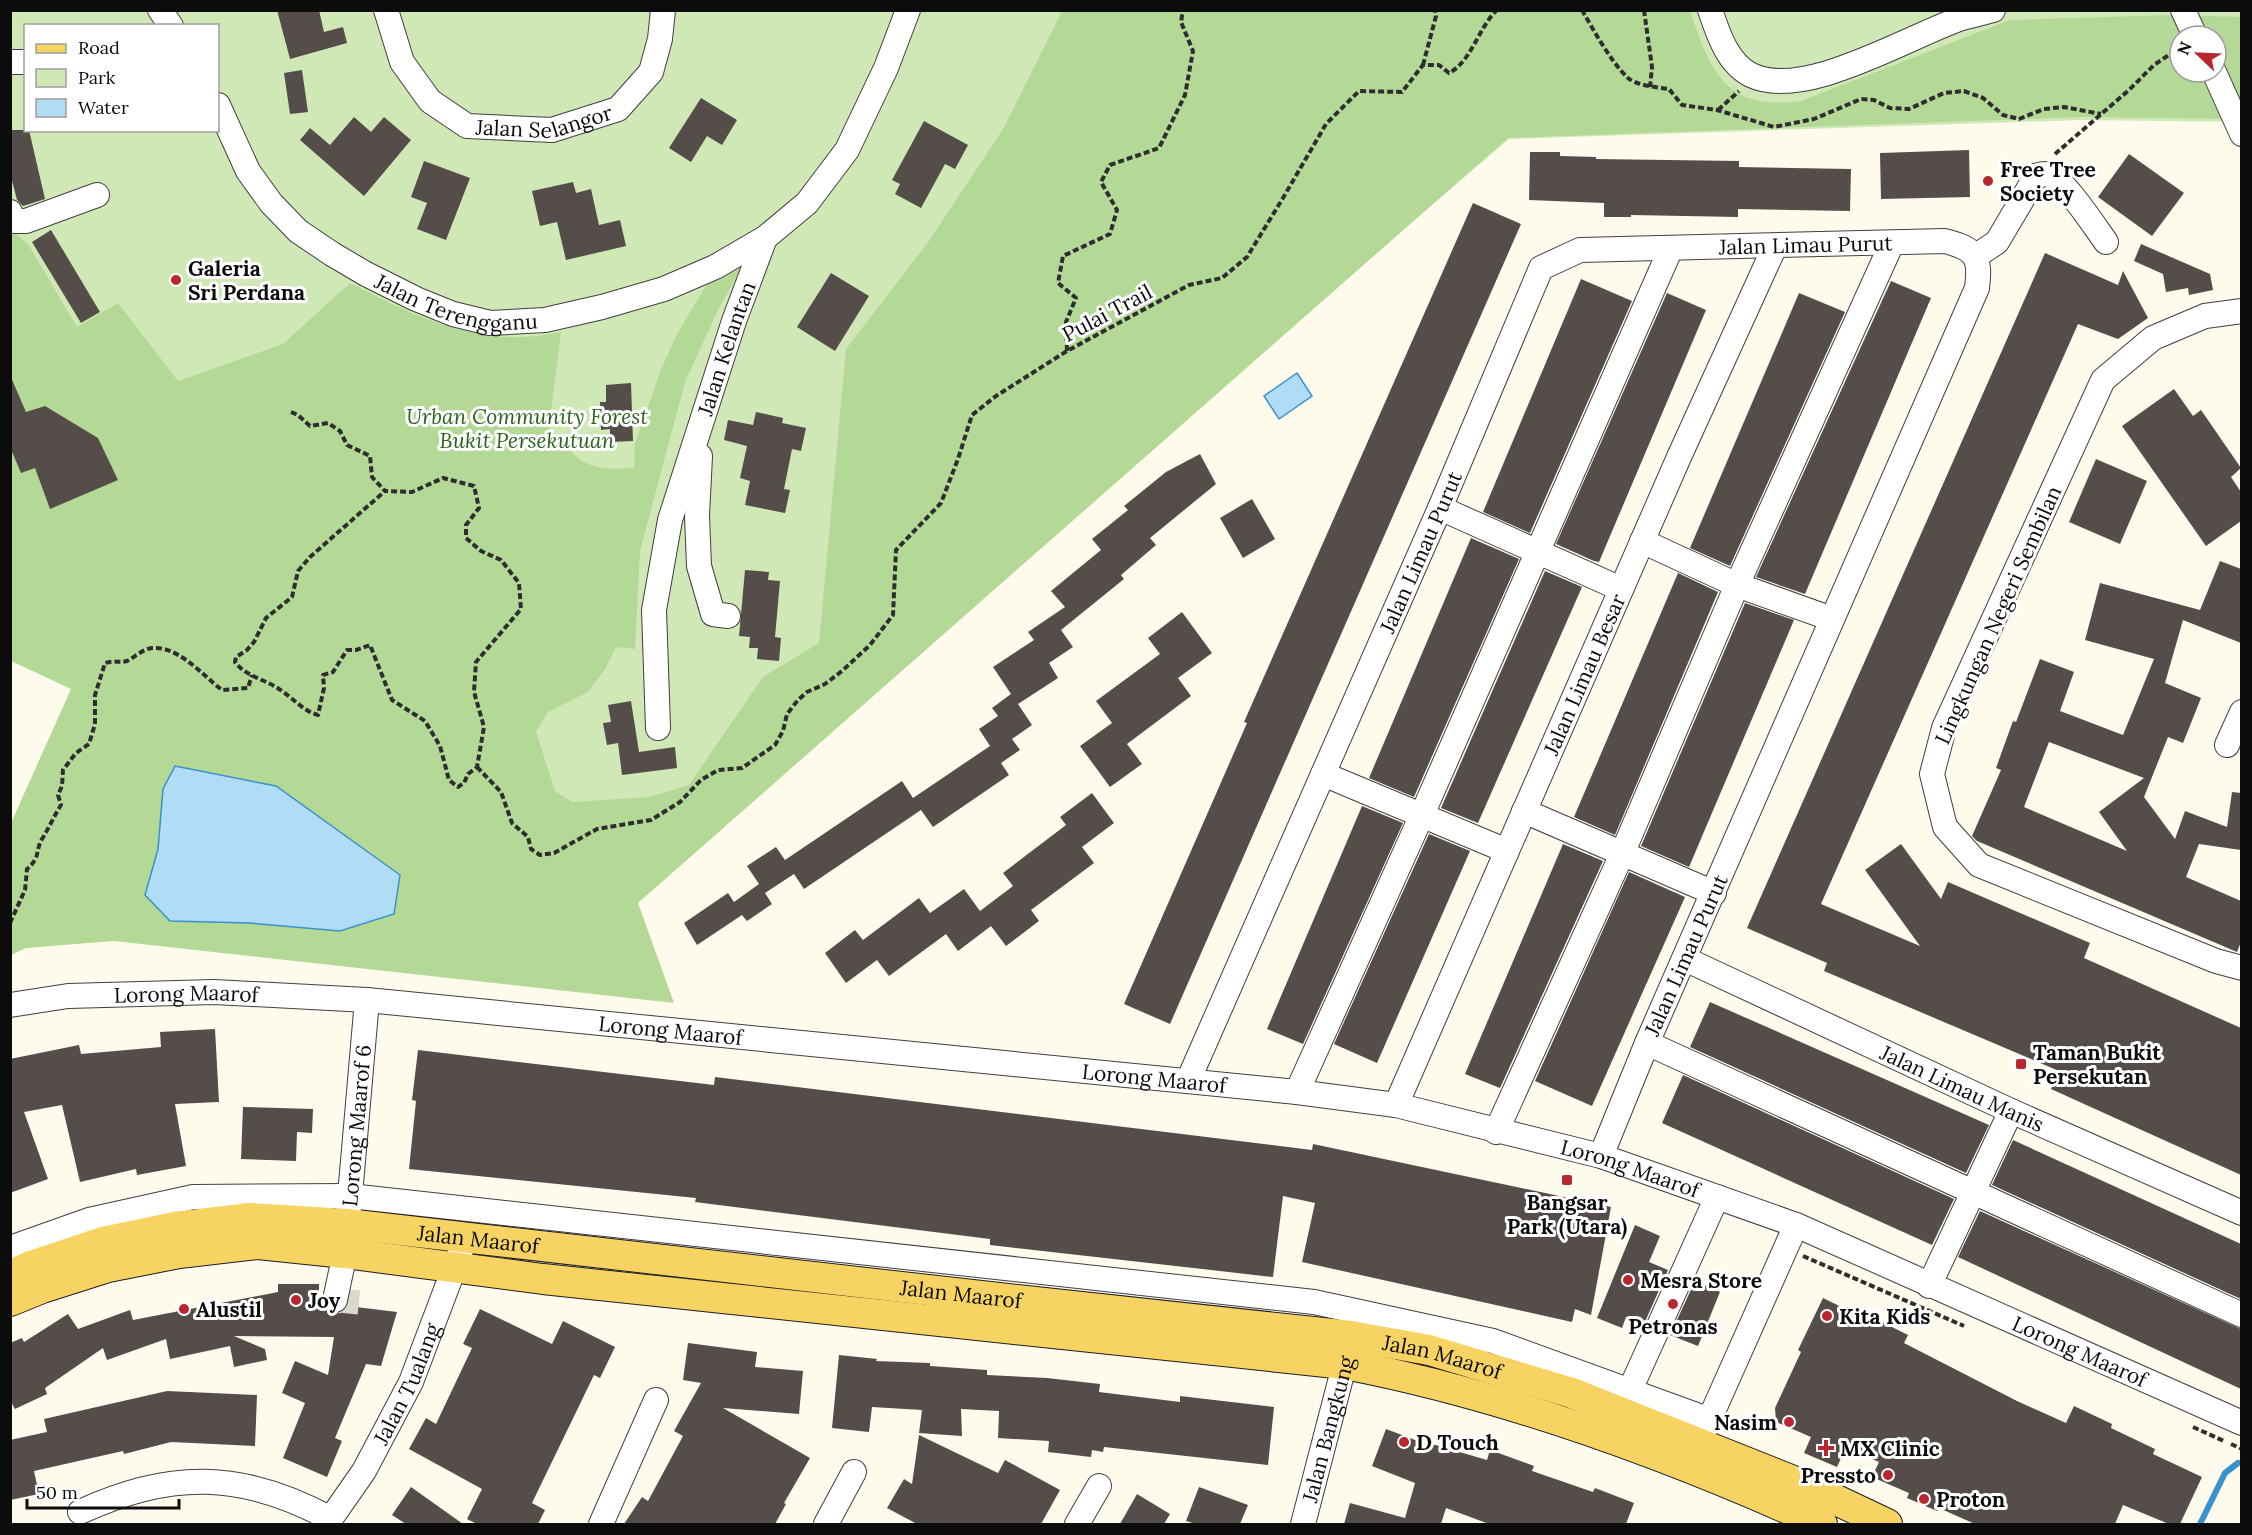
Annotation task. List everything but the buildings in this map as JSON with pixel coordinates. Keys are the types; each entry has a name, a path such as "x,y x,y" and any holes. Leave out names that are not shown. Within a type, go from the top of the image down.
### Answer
{"main road":[{"name":"Jalan Maarof","path":"10,1275 104,1242 175,1227 250,1218 347,1224 1348,1350"},
{"name":"Jalan Maarof","path":"10,1301 108,1267 179,1253 258,1244 347,1224 455,1268 1348,1350 1429,1350 1572,1393 1811,1488 1887,1524"},
{"name":"Jalan Maarof","path":"1698,1444 1822,1524"}],"street":[{"path":"160,10 170,24"},
{"name":"Jalan Selangor","path":"386,10 402,62 430,101 467,126 552,130 618,109 651,72 660,39 663,10"},
{"name":"Jalan Kelantan","path":"658,728 654,610 670,520 734,321 765,238 807,203 847,150 886,68 908,10"},
{"path":"1710,10 1730,57 1749,74 1766,80 1787,82 1827,74 1963,18 1993,10"},
{"path":"2182,10 2189,24"},
{"path":"2219,84 2241,134"},
{"name":"Jalan Terengganu","path":"219,107 248,171 271,203 298,231 366,274 416,299 453,314 490,323 545,320 664,289 715,267 765,238"},
{"path":"1976,256 1997,242 2036,176 2042,174 2051,175 2064,185 2106,242"},
{"path":"10,212 14,221 26,221 97,195"},
{"name":"Jalan Limau Purut","path":"1188,1081 1440,508 1541,268 1580,250 1945,241 1963,245 1976,256 1980,270 1977,288 1647,1042 1600,1156"},
{"path":"1496,1132 1622,854 1737,585 1892,243"},
{"name":"Jalan Limau Besar","path":"1396,1106 1642,541 1775,246"},
{"path":"1297,1092 1421,817 1671,248"},
{"name":"Lingkungan Negeri Sembilan","path":"2241,311 2205,316 2153,338 2103,380 1944,728 1932,774 1945,827 1979,865 2216,961 2241,968"},
{"path":"703,418 697,516 699,566 713,614 728,616"},
{"path":"1440,508 1621,589"},
{"path":"1642,541 1737,585 1832,619"},
{"path":"2227,745 2241,712"},
{"path":"1323,774 1421,817 1507,851"},
{"path":"1524,811 1714,893"},
{"name":"Jalan Limau Manis","path":"1684,959 2011,1111 2241,1213"},
{"name":"Lorong Maarof","path":"10,1005 68,996 214,992 367,1000 1297,1092 1396,1106 1600,1156 1796,1226 2241,1423"},
{"name":"Lorong Maarof 6","path":"335,1300 347,1224 367,1000"},
{"path":"1647,1042 2241,1315"},
{"path":"1929,1286 2011,1111"},
{"name":"Jalan Maarof","path":"10,1248 89,1220 193,1197 347,1224 1314,1302 1493,1341 1630,1390 1698,1444"},
{"path":"1630,1390 1717,1197"},
{"path":"1698,1444 1796,1226"},
{"name":"Jalan Tualang","path":"80,1512 106,1499 134,1490 163,1484 211,1482 250,1486 278,1494 329,1522 364,1471 411,1382 464,1239"},
{"name":"Jalan Bangkung","path":"1303,1524 1348,1350"},
{"path":"601,1524 657,1400"},
{"path":"826,1524 854,1472"},
{"path":"1077,1524 1099,1486"}],"path":[{"path":"1067,351 1066,322 1076,298 1058,283 1063,256 1110,234 1117,210 1101,182 1110,165 1159,148 1185,94 1193,51 1181,22 1183,10"},
{"path":"1435,10 1436,16 1423,66 1439,65 1449,73 1459,68 1488,19 1497,10"},
{"path":"1582,10 1602,44 1629,79 1650,87 1669,89 1682,105 1718,110 1774,127 1814,118 1861,99 1874,100 1890,108 1910,109 1944,93 1964,91 1983,98 2003,116 2019,119 2044,109 2064,107 2101,114"},
{"path":"1644,10 1652,67 1650,87"},
{"path":"2042,174 2051,157 2154,65 2168,55"},
{"name":"Pulai Trail","path":"477,767 501,792 512,823 528,837 531,849 540,855 554,853 597,829 651,820 680,802 701,780 718,770 742,768 775,745 783,731 787,714 807,692 825,684 870,645 893,615 896,550 941,503 972,415 996,396 1067,351 1189,285 1222,278 1247,257 1326,124 1359,91 1402,92 1423,66"},
{"path":"1718,110 1740,90 1749,74"},
{"path":"291,412 310,426 328,423 340,431 346,445 370,456 372,477 385,491"},
{"path":"443,478 474,486 479,508 466,525 466,538 481,551 501,560 519,583 521,609 476,662 474,692 484,727 477,767 468,774 464,783 458,787 449,780 440,746 425,721 392,700 370,645 357,650 347,650 333,672 323,675 324,688 318,715 309,712 278,688 252,675 241,670 235,662 236,657 254,642 266,618 292,597 298,571 310,557 385,491 412,492 443,478"},
{"path":"10,923 25,890 27,868 34,863 41,841 61,805 58,795 62,786 63,770 76,753 88,744 95,724 95,695 105,663 113,660 124,662 150,648 168,650 192,664 222,690 248,688 252,675"}],"green space":[{"name":"Urban Community Forest Bukit Persekutuan","path":"11,11 2241,11 2241,122 2081,120 1509,139 552,959 11,573"},
{"path":"1062,11 1690,11 1706,53 1725,83 1738,93 1755,100 1776,103 1801,101 2010,20 2171,15 2241,17 2241,119 2081,117 1508,138 638,903 674,1003 114,941 26,948 11,955 11,823 71,689 11,661 10,229 28,244 77,327 118,303 178,381 283,344 350,283 426,319 477,334 504,337 561,332 549,426 568,449 584,462 593,466 617,469 634,468 635,444 660,372 676,336 708,282 746,260 717,312 685,382 640,551 635,649 616,647 605,669 589,691 548,712 536,732 555,791 572,802 650,797 689,785 763,677 819,643 846,349 929,241 1003,129","holes":["163,789 249,923 170,921 145,895 158,849"]}],"water":[{"path":"1297,373 1312,396 1279,419 1264,396"},
{"path":"175,766 276,786 400,875 394,914 340,931 249,923 170,921 145,895 158,849 163,789"}],"waterway":[{"path":"2200,1524 2225,1473 2238,1463"}],"tunnel":[{"path":"335,1300 364,1303"}],"place":[{"name":"Free Tree Society","path":"1988,181"},
{"name":"Galeria Sri Perdana","path":"176,280"},
{"name":"Taman Bukit Persekutan","path":"2021,1064"},
{"name":"Bangsar Park (Utara)","path":"1567,1180"},
{"name":"Mesra Store","path":"1628,1280"},
{"name":"Joy","path":"296,1300"},
{"name":"Petronas","path":"1673,1304"},
{"name":"Alustil","path":"184,1309"},
{"name":"Kita Kids","path":"1827,1316"},
{"name":"Nasim","path":"1789,1422"},
{"name":"D Touch","path":"1404,1442"},
{"name":"MX Clinic","path":"1826,1448"},
{"name":"Pressto","path":"1888,1475"},
{"name":"Proton","path":"1924,1499"}]}
